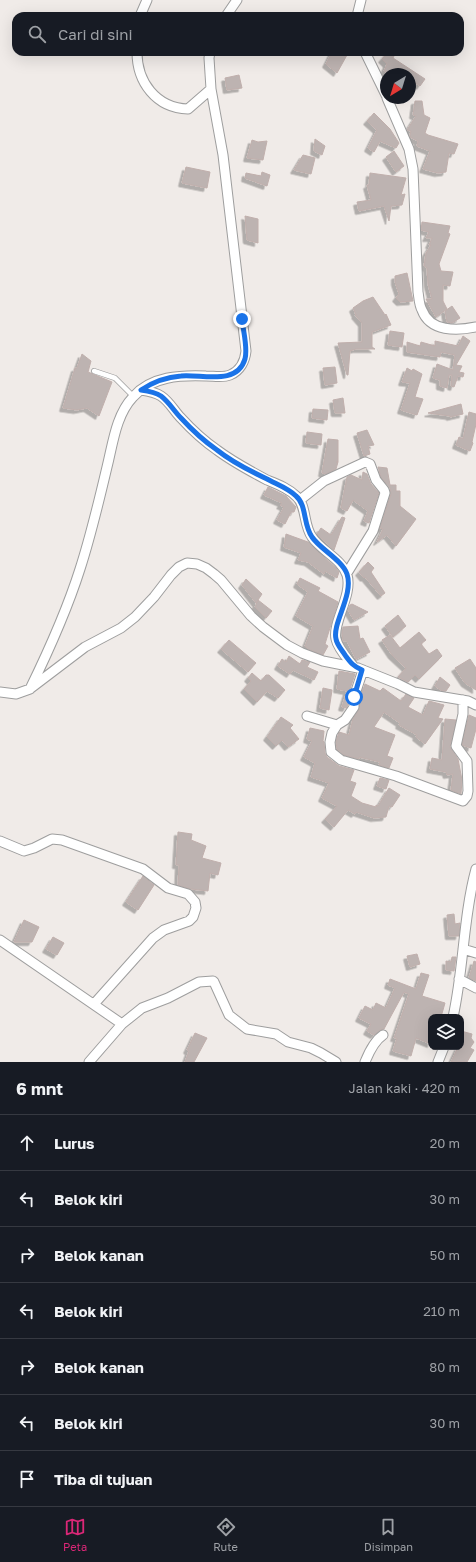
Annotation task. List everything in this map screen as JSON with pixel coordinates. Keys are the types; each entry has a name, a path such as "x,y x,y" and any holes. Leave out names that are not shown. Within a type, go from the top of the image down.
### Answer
{"street":[{"path":"142,12 147,0"},
{"path":"229,12 237,0"},
{"path":"358,12 362,0"},
{"path":"137,56 143,82 152,94 162,102 176,109 188,109 211,88"},
{"path":"30,689 70,598 80,568 119,420 124,408 133,396 155,382 181,376 224,377 231,375 245,360 246,351 223,155 211,88 210,56"},
{"path":"367,56 380,83"},
{"path":"390,104 409,149 413,169 418,292 422,310 430,322 440,327 454,330 476,326"},
{"path":"141,390 151,392 164,398 189,427 218,451 290,492 300,500 304,510 306,523 312,537 347,573 347,592 344,607 337,625 336,639 339,646 358,668 354,707 345,720 337,725 331,737 331,752 341,760 396,776 463,801 467,796 468,791 467,761 456,746 463,700"},
{"path":"300,500 324,481 365,462 370,464 376,480 385,493 373,531 347,573"},
{"path":"0,692 16,694 30,689 85,647 122,628 154,597 171,574 179,567 187,563 197,564 214,574 221,580 251,616 263,627 286,645 302,653 323,660 358,668 414,692 468,701 476,705"},
{"path":"307,716 337,725"},
{"path":"0,841 24,851 52,839 62,840 143,869 168,888 188,894 195,902 196,908 193,917 181,925 164,930 153,938 94,1004"},
{"path":"453,1014 459,980 468,901 476,869"},
{"path":"0,940 122,1024"},
{"path":"463,949 476,953"},
{"path":"459,980 476,988"},
{"path":"89,1062 122,1024 142,1008 168,998 199,982 213,981 230,1015 247,1029 276,1034 288,1042 321,1052 336,1062"},
{"path":"365,1062 369,1052 383,1035"},
{"path":"438,1062 443,1050"}],"lane":[{"path":"94,371 115,378 133,396"}],"building":[{"path":"330,56 346,56 337,73 326,64"},
{"path":"385,56 394,56 393,58 408,68 385,68 387,64 382,59"},
{"path":"416,73 425,79 420,86 416,83"},
{"path":"239,75 242,88 227,90 225,78"},
{"path":"416,101 422,101 424,115 430,118 425,133 458,144 454,154 449,153 446,172 438,173 423,169 430,151 417,146 418,141 410,137 411,131 407,130 416,116 413,115"},
{"path":"374,113 390,129 399,143 396,148 380,141 374,152 368,148 377,130 367,121"},
{"path":"315,139 325,146 322,155 314,151"},
{"path":"252,140 258,142 267,141 263,160 247,158"},
{"path":"394,151 404,166 396,172 386,157"},
{"path":"303,155 315,158 311,174 294,170"},
{"path":"186,167 210,172 207,188 182,183"},
{"path":"262,172 270,175 267,186 245,178 246,173 261,176"},
{"path":"370,173 406,178 401,195 405,194 402,205 391,206 389,221 384,206 359,211 357,202 371,200 367,185 369,185"},
{"path":"245,216 258,219 258,243 247,240"},
{"path":"422,222 450,226 448,233 450,234 439,264 441,271 453,272 450,286 443,285 443,301 447,309 436,317 426,299 432,299 428,284 427,268 424,266 426,253 431,245 429,245 432,238 426,238 429,232 421,230"},
{"path":"407,273 413,301 400,302 396,298 399,294 395,282 395,276"},
{"path":"373,297 385,315 386,314 391,325 372,332 372,347 375,349 356,349 350,351 347,375 338,343 362,342 362,323 355,315 353,308 363,301"},
{"path":"452,306 460,318 452,323 447,322 445,311"},
{"path":"390,331 404,333 402,347 388,345"},
{"path":"463,336 470,341 456,365 462,366 459,372 464,373 463,377 458,376 454,387 451,386 452,375 449,375 447,388 440,386 440,380 433,378 437,364 453,370 455,355 441,352 440,357 407,352 407,342 420,346 421,342 435,346 435,341 458,346"},
{"path":"82,354 91,361 88,372 112,382 99,416 87,408 77,410 63,408 75,368 77,368"},
{"path":"335,367 337,383 325,385 323,368"},
{"path":"407,368 412,371 413,369 422,374 415,397 423,399 417,415 401,410 410,383 402,382"},
{"path":"343,398 345,413 335,413 333,400"},
{"path":"461,404 463,414 450,417 428,413"},
{"path":"313,409 328,410 327,420 312,418"},
{"path":"469,412 476,414 473,443 470,451 456,445 459,437 463,439"},
{"path":"367,430 374,445 368,446 370,454 364,456 357,433"},
{"path":"307,432 322,434 321,445 306,443"},
{"path":"328,439 338,440 338,462 336,469 326,474 322,473"},
{"path":"378,467 387,468 390,485 396,485 396,491 400,491 400,506 416,519 396,546 387,535 377,542 383,529 380,528 391,494 390,488 381,477"},
{"path":"363,472 367,474 371,484 379,493 369,523 364,521 368,511 353,500 347,511 341,508 347,477 351,475 362,480"},
{"path":"268,487 286,496 296,507 294,512 291,512 285,524 277,520 284,507 280,505 282,503 264,495"},
{"path":"342,517 345,518 334,550 317,534 321,528 331,535"},
{"path":"286,534 308,542 336,568 339,572 337,578 325,571 324,574 308,562 298,560 301,553 284,547"},
{"path":"368,562 374,568 371,572 385,593 381,596 359,572"},
{"path":"300,578 320,588 318,591 338,602 325,644 328,646 323,655 308,649 305,646 313,626 296,616 308,592 297,584"},
{"path":"246,579 262,594 256,603 242,585"},
{"path":"258,600 272,611 266,618 255,607"},
{"path":"352,604 368,612 354,620 348,610"},
{"path":"398,615 406,626 393,637 385,626"},
{"path":"358,626 360,639 363,638 370,652 356,659 347,641 343,641 342,633 343,627"},
{"path":"419,632 426,640 421,644 429,654 437,649 442,656 419,679 415,675 408,682 398,677 406,668 392,655 382,640 390,635 400,648"},
{"path":"229,640 256,663 248,672 221,649"},
{"path":"289,656 300,664 302,660 310,662 307,667 318,672 314,680 293,670 290,674 278,666 282,659 286,662"},
{"path":"470,659 476,668 476,690 465,683 455,668"},
{"path":"339,671 355,674 348,695 348,705 346,708 342,707 347,691 337,689"},
{"path":"252,673 261,681 266,675 269,675 285,690 278,698 267,691 257,702 244,689 251,681 248,678"},
{"path":"440,677 450,685 446,691 442,691 435,686"},
{"path":"365,684 380,691 383,688 401,701 406,694 414,698 408,707 423,715 429,701 444,705 438,718 443,719 425,744 416,737 417,735 399,725 400,723 384,712 374,727 395,735 387,756 393,758 389,768 379,765 380,762 344,755 337,749 336,742 339,732 349,735 353,719 359,710 360,698"},
{"path":"323,688 332,690 329,710 320,708"},
{"path":"469,715 476,718 476,729 471,748 462,745"},
{"path":"281,717 293,725 290,728 299,739 288,747 282,740 276,746 267,737"},
{"path":"445,719 456,720 450,747 458,759 462,780 461,794 451,790 453,774 447,775 446,772 430,769 432,758 442,760"},
{"path":"310,728 324,731 323,741 327,757 339,766 354,770 350,781 356,783 351,796 362,803 376,807 389,788 400,795 392,807 389,806 386,817 374,818 356,812 355,814 348,810 334,827 325,819 337,806 322,798 329,783 311,777 315,763 304,757 312,741 307,739"},
{"path":"380,778 389,780 386,789 377,786"},
{"path":"178,832 192,834 191,840 206,846 202,858 221,863 218,875 210,873 208,891 191,889 178,885 179,865 176,865"},
{"path":"143,876 154,885 138,910 126,902"},
{"path":"454,914 455,924 460,923 459,936 449,936 447,915"},
{"path":"24,920 39,927 32,942 14,942"},
{"path":"53,937 64,943 57,955 46,949"},
{"path":"417,954 420,964 410,967 407,956"},
{"path":"452,957 456,957 454,971 446,970 446,961 451,962"},
{"path":"474,961 476,962 476,981 469,978"},
{"path":"421,973 429,975 422,996 445,1003 442,1014 428,1014 428,1043 416,1038 411,1056 393,1051 397,1038 394,1038 409,994 404,992 384,1029 380,1030 374,1035 367,1031 371,1024 359,1018 365,1006 373,1010 376,1003 386,1008 395,988 388,985 390,979 416,989"},
{"path":"464,1032 472,1034 471,1038 474,1042 470,1048 474,1050 467,1062 451,1062 457,1050 464,1050"},
{"path":"195,1033 207,1038 194,1062 185,1062 189,1051 187,1050"}],"route":[{"path":"242,319 246,351 245,360 231,375 224,377 181,376 155,382 141,390 151,392 164,398 189,427 218,451 296,495 300,500 304,510 306,523 312,537 347,573 347,592 344,607 337,625 336,639 346,657 354,667 362,670 354,697"}]}
